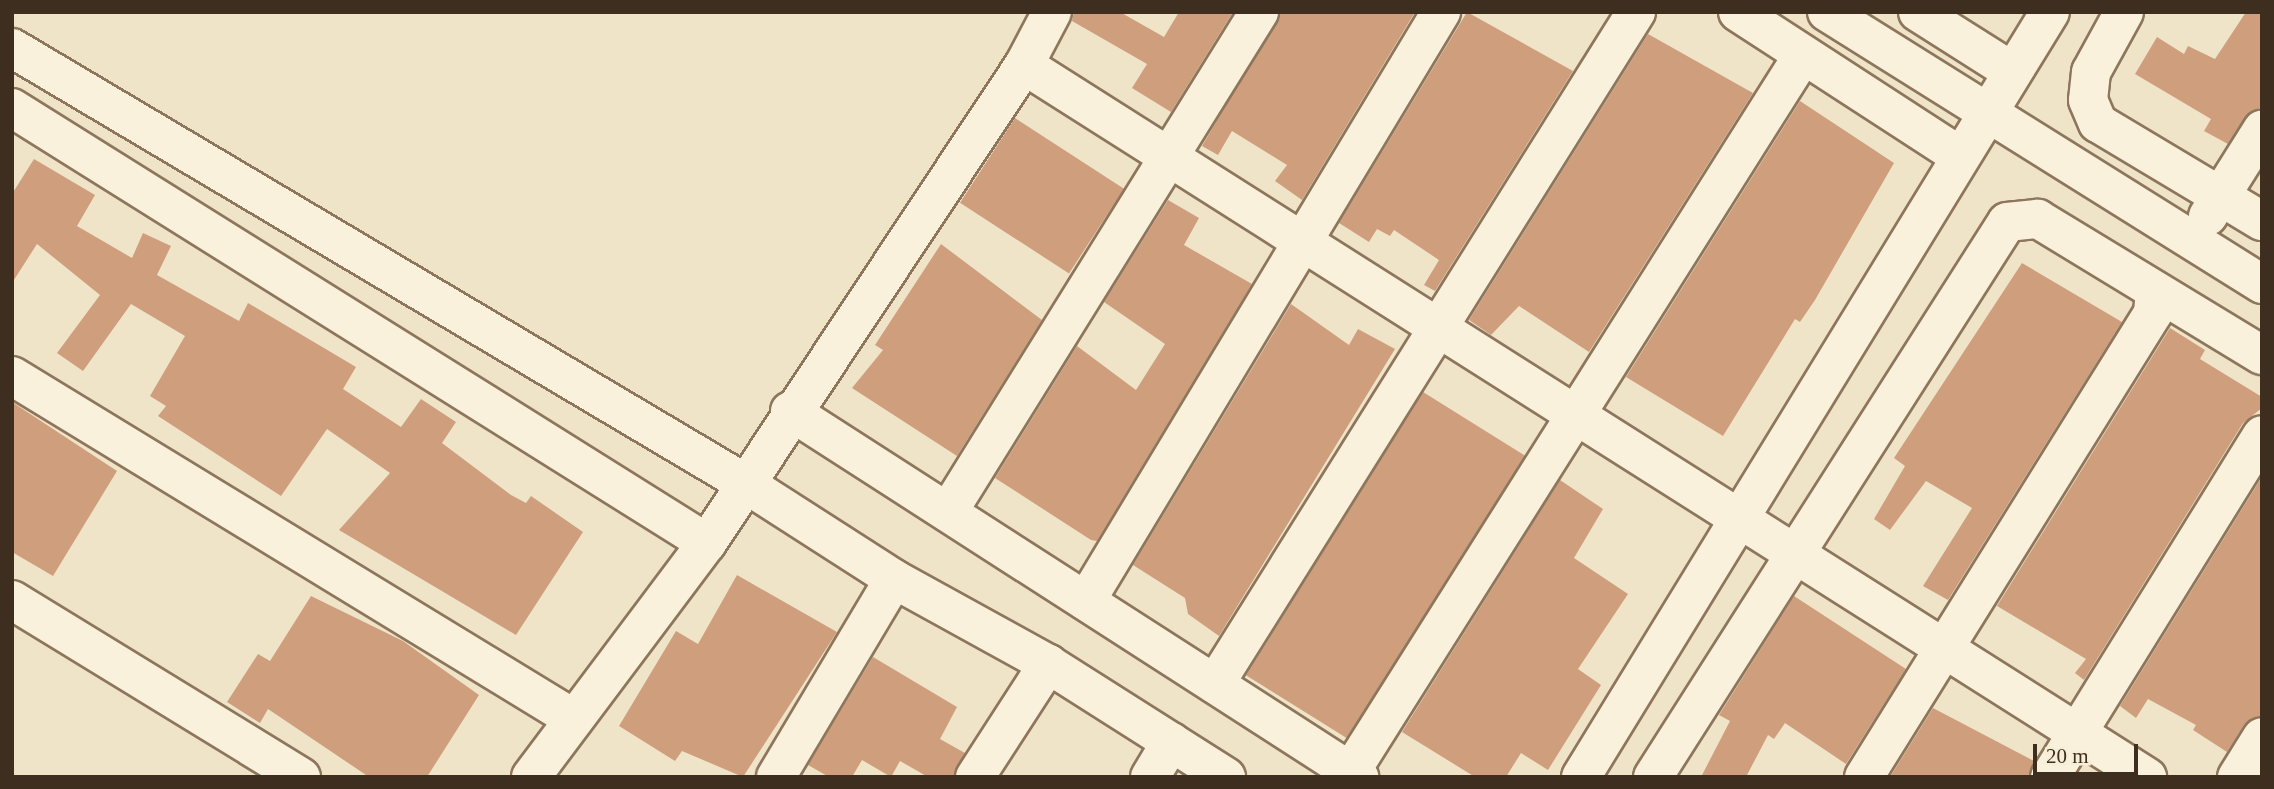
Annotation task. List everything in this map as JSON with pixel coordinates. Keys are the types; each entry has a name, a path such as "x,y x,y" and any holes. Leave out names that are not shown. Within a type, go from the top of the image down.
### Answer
{"street":[{"path":"531,777 707,543 790,411 1024,65 1052,12"},
{"path":"948,512 1259,12"},
{"path":"1086,601 1441,12"},
{"path":"1215,684 1441,330 1636,12"},
{"path":"1738,12 1960,156"},
{"path":"1827,12 1985,116 2262,284"},
{"path":"1918,12 2013,72"},
{"path":"1581,777 1737,518 2050,12"},
{"path":"2124,12 2091,72 2088,100 2098,123 2262,221"},
{"path":"12,48 376,267 743,482 894,579 1048,664 1226,777"},
{"path":"790,411 1355,774 1575,414 1803,54"},
{"path":"1024,65 2147,777"},
{"path":"12,108 707,543"},
{"path":"2192,241 2262,130"},
{"path":"1653,777 1792,551 2007,222 2038,219 2262,355"},
{"path":"344,316 376,267"},
{"path":"1864,777 1941,647 2153,313 2155,292"},
{"path":"12,376 574,719"},
{"path":"2050,777 2262,435"},
{"path":"776,777 894,579"},
{"path":"12,600 301,777"},
{"path":"975,777 1048,664"},
{"path":"2237,777 2262,737"},
{"path":"1150,777 1171,742"}],"building":[{"path":"1074,12 1120,12 1164,37 1179,12 1233,12 1171,112 1132,88 1147,64 1072,21"},
{"path":"1281,12 1415,12 1302,200 1275,181 1287,165 1232,131 1218,155 1202,146"},
{"path":"1467,12 1573,71 1435,291 1424,285 1439,260 1394,230 1390,236 1377,229 1369,242 1339,223"},
{"path":"2246,12 2262,12 2262,105 2228,144 2204,131 2211,119 2135,74 2157,37 2184,54 2188,46 2215,59"},
{"path":"1648,34 1753,93 1589,352 1519,306 1491,335 1469,320"},
{"path":"1800,101 1894,163 1815,300 1800,322 1795,319 1723,436 1626,377"},
{"path":"1015,118 1124,189 1069,274 960,203"},
{"path":"34,159 95,195 77,226 132,258 143,233 171,246 157,275 239,321 248,303 356,367 343,389 401,427 421,399 456,422 442,443 511,495 526,503 531,496 583,532 516,635 339,530 390,473 327,429 281,496 158,416 166,406 150,396 185,336 131,304 83,371 57,353 100,295 37,244 12,283 12,194"},
{"path":"1168,200 1199,218 1184,245 1252,284 1097,541 1091,540 995,478 1077,346 1136,390 1165,344 1104,302"},
{"path":"941,244 1042,320 957,456 852,388 883,350 875,345"},
{"path":"2022,263 2122,322 1948,600 1923,586 1972,508 1926,481 1890,530 1874,519 1905,466 1894,458"},
{"path":"1291,304 1349,345 1358,329 1395,349 1219,636 1188,614 1185,598 1133,565"},
{"path":"2170,328 2205,350 2200,359 2262,397 2262,408 2243,423 2084,680 2075,673 2086,659 1997,606"},
{"path":"1423,392 1525,456 1348,739 1246,675"},
{"path":"12,402 117,471 53,576 12,552"},
{"path":"1560,480 1603,509 1574,558 1628,594 1578,669 1601,685 1548,770 1521,753 1506,777 1475,777 1402,732"},
{"path":"2260,480 2262,715 2244,725 2227,752 2193,730 2196,725 2148,699 2136,718 2120,706"},
{"path":"737,575 837,632 743,777 682,751 675,761 619,726 676,631 698,644"},
{"path":"311,596 403,641 479,695 427,777 369,777 268,709 260,723 227,702 258,654 270,661"},
{"path":"1794,596 1906,669 1846,764 1785,723 1774,739 1768,735 1746,777 1701,777 1730,721 1719,715"},
{"path":"873,657 957,707 940,739 965,753 953,777 928,777 900,761 891,777 862,760 852,777 829,777 808,765"},
{"path":"1933,708 2034,761 2028,777 1890,777"}]}
